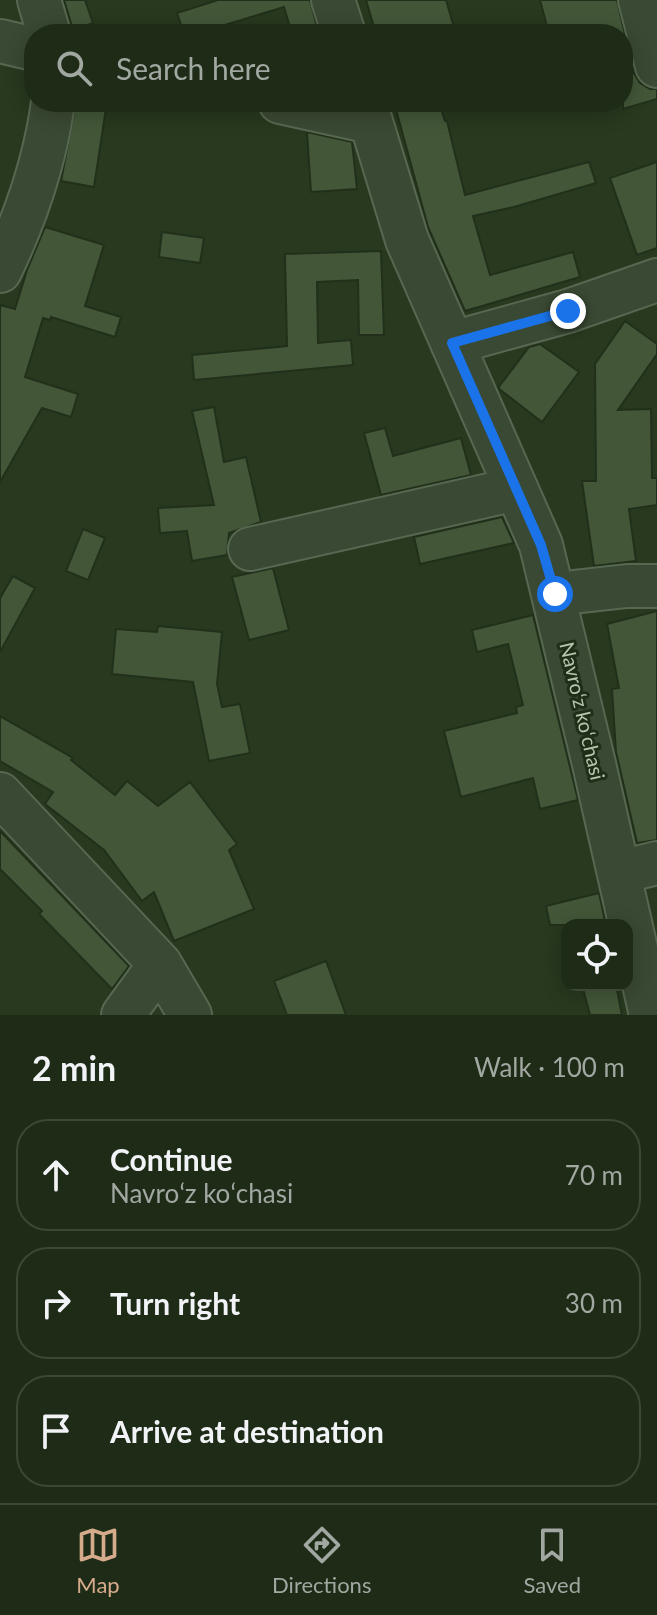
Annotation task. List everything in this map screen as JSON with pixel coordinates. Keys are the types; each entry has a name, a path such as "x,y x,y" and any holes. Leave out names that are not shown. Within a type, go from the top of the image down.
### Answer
{"street":[{"path":"39,0 46,24"},
{"path":"333,0 341,24"},
{"path":"640,0 657,66"},
{"path":"0,41 24,47"},
{"path":"0,271 24,223 51,112"},
{"name":"Navroʻz koʻchasi","path":"368,112 407,240 541,545 638,868 651,1015"},
{"path":"452,343 568,311 657,280"},
{"path":"250,549 516,489"},
{"path":"555,594 657,586"},
{"path":"0,794 160,964 190,1015"},
{"path":"123,1015 160,964"}],"building":[{"path":"64,0 85,0 93,23 71,24"},
{"path":"218,0 310,0 316,24 289,24 284,7 228,24 181,24 177,13"},
{"path":"366,0 446,0 453,24 373,24"},
{"path":"540,0 617,0 623,24 546,24"},
{"path":"633,69 640,83 657,89 657,99 633,106"},
{"path":"74,112 105,112 94,187 61,181"},
{"path":"397,112 442,112 465,195 589,162 596,183 473,216 490,275 573,252 580,277 465,311 428,227"},
{"path":"307,132 352,142 357,189 311,192"},
{"path":"657,162 657,248 637,255 610,178"},
{"path":"45,227 104,245 85,306 121,317 115,337 51,317 50,320 43,318 25,377 78,394 71,417 42,408 0,482 0,305 15,309"},
{"path":"162,232 204,238 200,263 159,257"},
{"path":"381,251 384,335 359,335 358,280 317,282 318,343 351,340 353,365 194,380 192,355 287,346 285,254"},
{"path":"625,321 657,344 657,354 618,410 651,409 652,478 657,478 657,505 629,509 636,561 594,566 582,481 596,481 595,364"},
{"path":"540,344 579,372 542,422 498,388 529,347"},
{"path":"214,407 224,462 246,457 261,522 229,533 227,555 192,561 187,531 160,533 158,508 214,505 192,411"},
{"path":"385,428 393,456 461,438 471,475 381,495 364,433"},
{"path":"502,517 514,543 420,564 414,537"},
{"path":"83,529 105,538 88,580 66,571"},
{"path":"273,568 289,630 249,640 232,577"},
{"path":"13,576 35,588 0,652 0,598"},
{"path":"657,611 657,840 637,843 616,752 612,689 619,688 607,624"},
{"path":"533,615 578,800 540,809 533,778 461,797 444,731 517,713 516,707 523,705 508,644 477,652 472,630"},
{"path":"158,626 222,632 217,684 222,707 240,704 250,753 209,761 193,682 112,674 116,629 157,632"},
{"path":"0,716 73,758 71,760 115,795 127,781 158,806 190,782 237,844 229,850 254,909 174,941 154,892 142,901 104,850 45,804 53,792 0,761"},
{"path":"0,831 129,966 112,989 0,869"},
{"path":"599,893 605,919 561,919 561,925 550,925 546,906"},
{"path":"326,961 346,1015 287,1015 274,981"},
{"path":"584,991 617,991 622,1015 590,1015"}],"route":[{"path":"555,594 541,545 452,343 568,311"}]}
